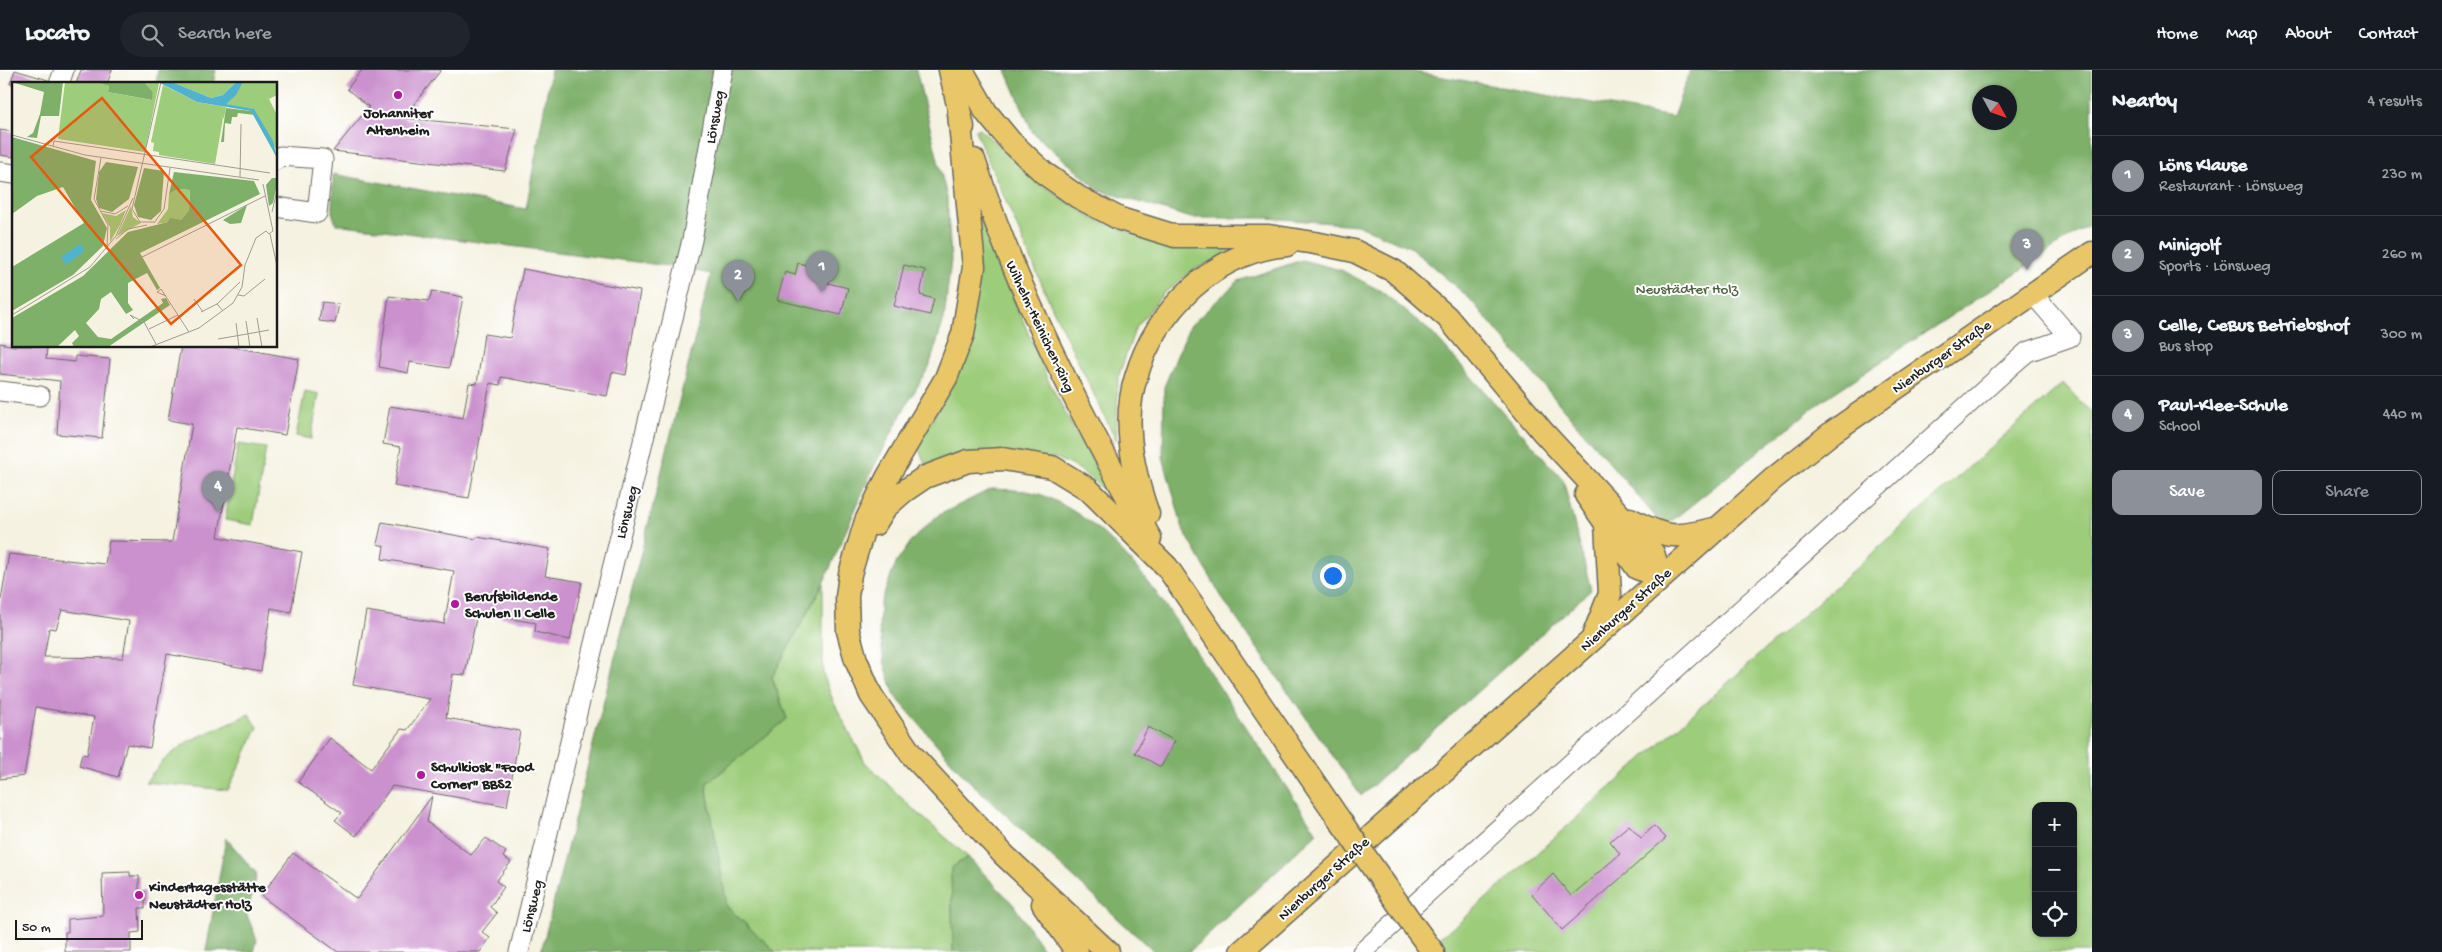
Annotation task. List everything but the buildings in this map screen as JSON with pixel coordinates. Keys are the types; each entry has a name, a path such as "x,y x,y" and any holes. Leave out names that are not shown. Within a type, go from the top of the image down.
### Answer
{"main road":[{"name":"Wilhelm-Heinichen-Ring","path":"950,70 959,114 988,205 1034,315 1094,437 1167,567"},
{"path":"962,70 986,112 1010,141 1044,173 1064,187 1120,219 1174,236 1269,236 1354,250 1394,271 1447,317 1543,432 1612,518 1637,568 1661,577"},
{"path":"959,114 974,267 963,334 946,378 888,476 866,521 850,574 847,597 848,631 856,660 871,695 911,754 1024,876 1108,952"},
{"path":"1167,567 1142,497 1131,452 1130,413 1135,378 1152,337 1175,305 1206,276 1239,257 1274,246 1315,243"},
{"name":"Nienburger Straße","path":"1243,950 1773,479 1834,431 2092,252"},
{"path":"850,574 871,529 885,508 903,492 925,477 946,468 968,461 1003,459 1052,467 1088,489 1122,520 1167,567 1339,819 1433,952"},
{"path":"1612,518 1657,534 1684,536 1716,528"},
{"path":"1592,638 1610,594 1612,518"},
{"path":"1024,876 1077,952"}],"street":[{"path":"60,82 64,70"},
{"name":"Lönsweg","path":"520,952 690,246 723,70"},
{"path":"278,158 280,156 323,159 317,213 278,208"},
{"path":"1362,952 2012,365 2027,352 2070,336 2032,293"},
{"path":"0,390 40,396"}],"green space":[{"path":"158,70 216,70 213,82 156,82"},
{"path":"551,70 916,70 947,197 951,260 944,319 929,367 903,411 872,471 823,584 772,677 787,719 706,784 727,907 776,952 541,952 711,274 668,266 336,224 332,212 333,174 526,209"},
{"name":"Neustädter Holz","path":"1006,70 1403,70 1673,117 1690,70 2092,70 2092,223 1823,400 1664,527 1469,298 1410,247 1357,225 1268,218 1191,218 1099,190 1033,133"},
{"path":"979,128 1041,184 1094,219 1161,244 1248,246 1194,269 1163,294 1135,329 1118,378 1116,440 1050,303 975,130"},
{"path":"979,215 1047,378 1078,437 1119,503 1079,469 1056,458 927,468 917,445 940,406"},
{"path":"1302,260 1341,270 1381,291 1431,332 1563,479 1591,590 1361,796 1224,601 1183,529 1163,457 1164,387 1189,327 1238,281"},
{"path":"2063,383 2092,414 2092,952 1440,952 1433,942 1460,922"},
{"path":"305,391 319,394 311,439 296,436"},
{"path":"238,444 266,448 253,525 225,520"},
{"path":"991,489 1027,491 1047,497 1075,512 1100,531 1123,553 1163,602 1317,833 1189,952 1154,952 965,777 895,696 884,662 879,629 880,604 896,563 913,539 937,516"},
{"path":"823,584 823,673 833,701 865,762 912,808 968,857 951,868 953,952 776,952 727,907 706,784 787,719 772,677"},
{"path":"249,714 258,727 228,790 145,782 164,760 187,742"},
{"path":"226,838 257,874 247,915 257,940 254,952 206,951"},
{"path":"968,857 1013,904 1045,952 953,952 951,868"}],"place":[{"name":"Johanniter Altenheim","path":"398,95"},
{"name":"Celle, CeBus Betriebshof","path":"2027,270"},
{"name":"Löns Klause","path":"822,292"},
{"name":"Minigolf","path":"738,301"},
{"name":"Paul-Klee-Schule","path":"218,512"},
{"name":"Berufsbildende Schulen II Celle","path":"455,604"},
{"name":"Schulkiosk \"Food Corner\" BBS2","path":"421,775"},
{"name":"Kindertagesstätte Neustädter Holz","path":"139,895"}]}
